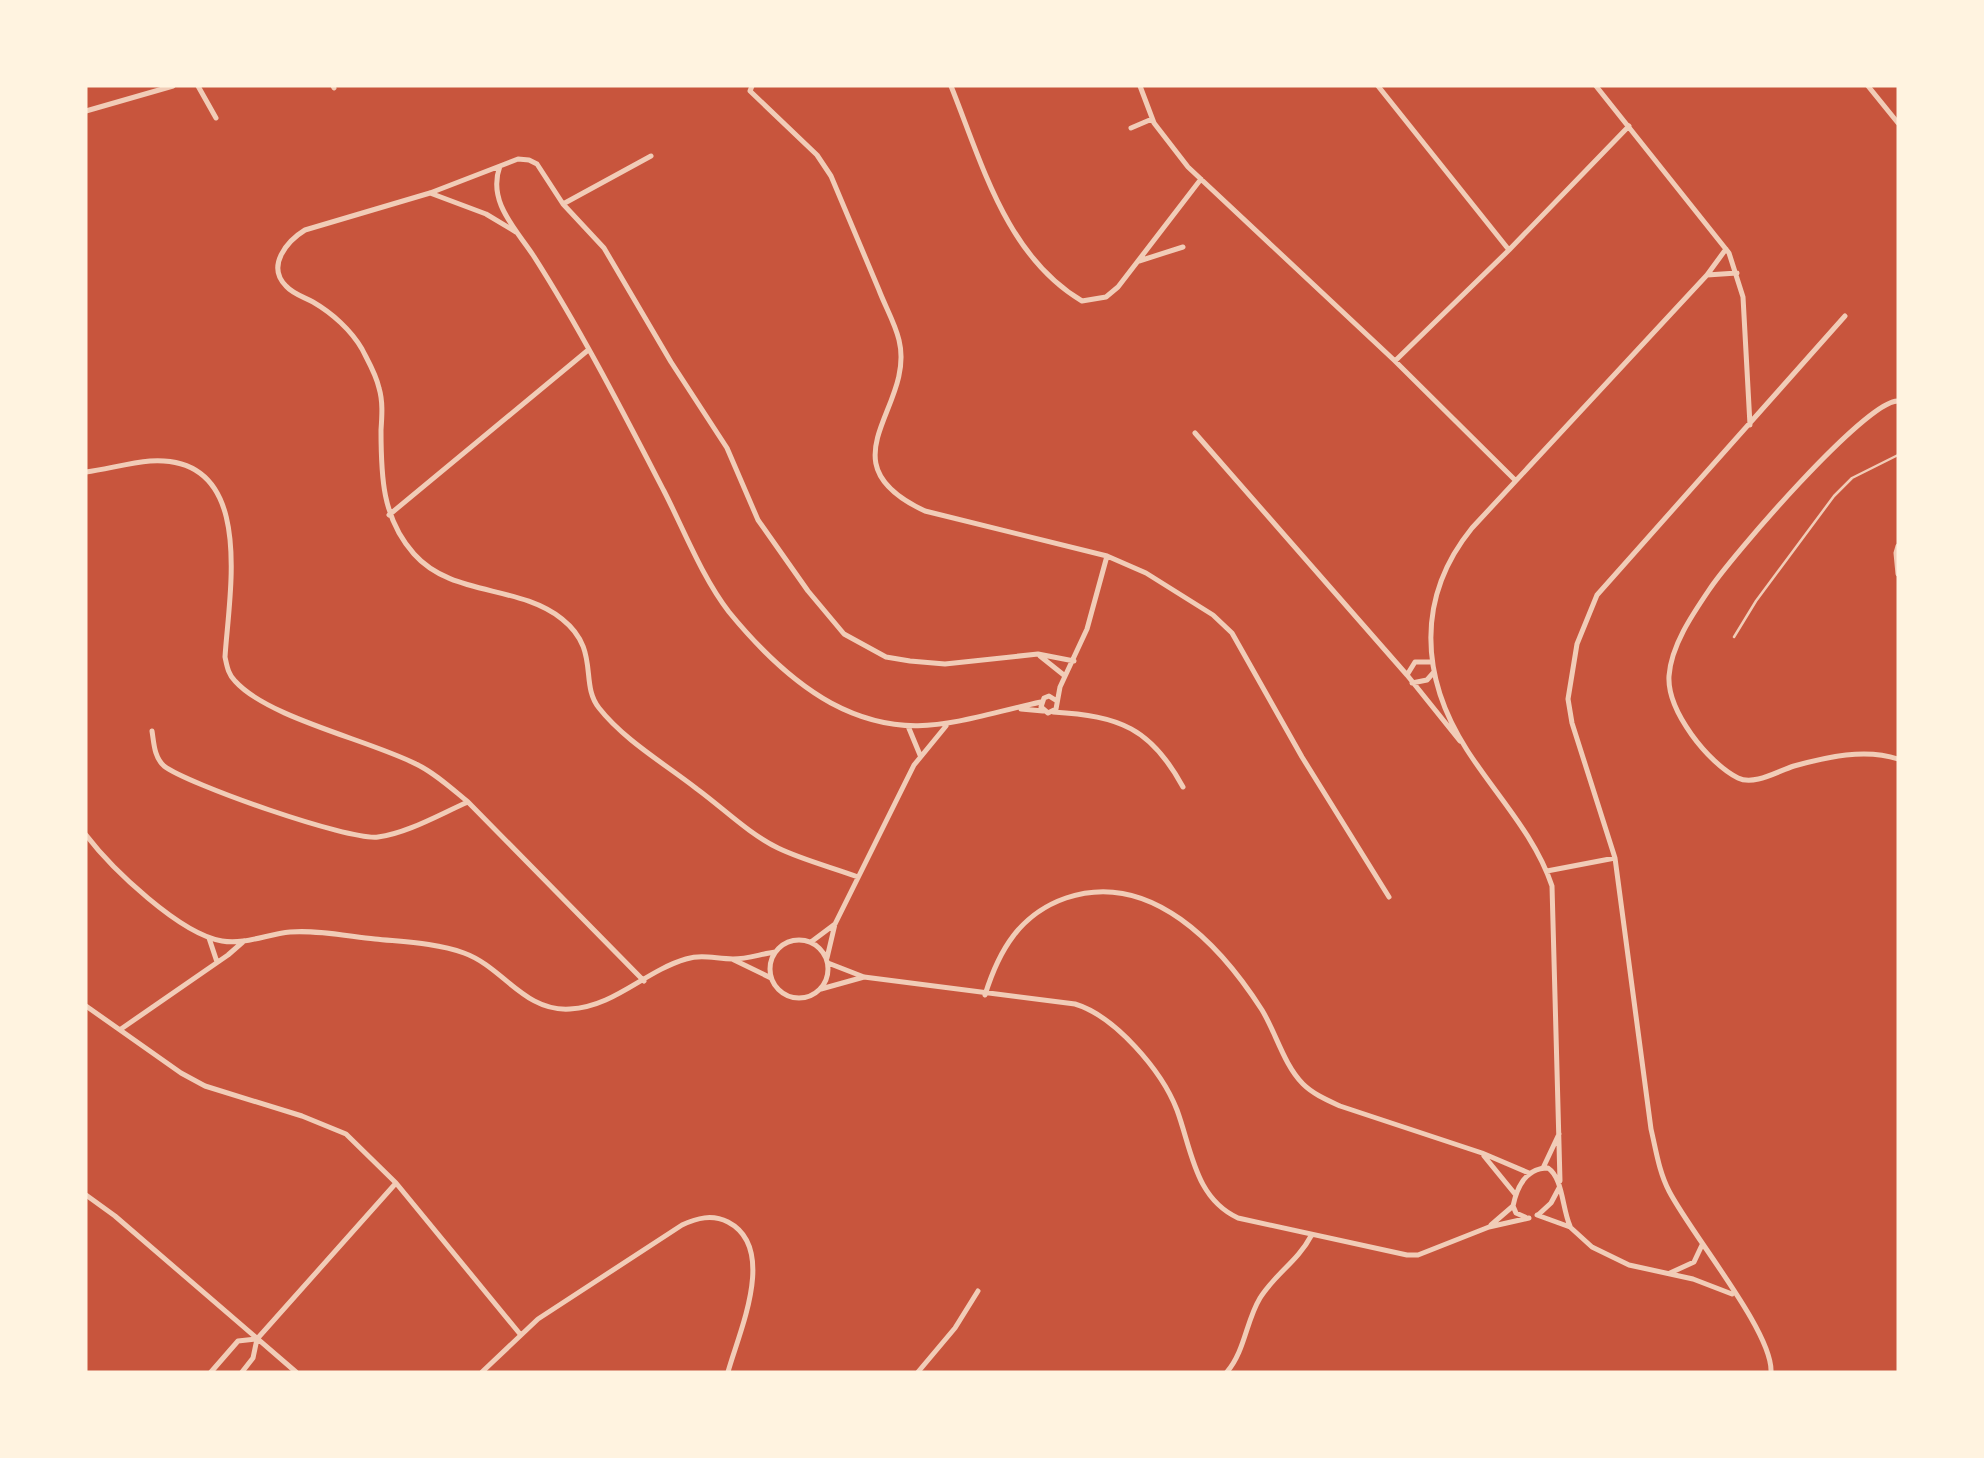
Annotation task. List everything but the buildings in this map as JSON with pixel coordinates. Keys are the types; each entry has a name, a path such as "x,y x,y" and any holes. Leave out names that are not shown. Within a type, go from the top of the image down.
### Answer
{"street":[{"path":"86,111 173,86"},
{"path":"198,86 216,118"},
{"path":"951,86 1002,213 1026,249 1051,279 1082,301 1094,302 1106,298 1118,287 1200,179"},
{"path":"1140,86 1152,119 1172,149 1200,179 1395,361 1515,480"},
{"path":"1378,86 1509,250"},
{"path":"1597,86 1726,249 1737,273 1743,297 1750,425"},
{"path":"1868,86 1898,123"},
{"path":"751,88 817,155 831,176 898,338 900,369 876,441 876,464 885,484 904,501 925,511 1107,556 1159,581 1213,615 1232,633 1302,757 1389,897"},
{"path":"1131,128 1152,119"},
{"path":"1395,361 1509,250 1629,126"},
{"path":"563,204 652,156"},
{"path":"858,877 776,847 629,736 598,708 591,695 587,653 565,621 536,603 458,582 427,567 400,536 389,515 382,467 382,402 371,367 359,344 335,318 281,280 278,267 285,245 305,230 430,193 518,159 537,164 563,204 610,256 671,362 727,448 758,520 808,591 844,634 886,657 910,661 945,664 1038,654 1074,661"},
{"path":"500,166 495,190 501,208 587,351 729,611 784,668 828,701 876,722 908,726 946,726 1041,702 1060,687"},
{"path":"430,193 486,214 518,233"},
{"path":"1138,262 1183,247"},
{"path":"1466,748 1432,662 1431,619 1441,574 1463,538 1707,275 1726,249"},
{"path":"1707,275 1737,273"},
{"path":"1771,1372 1768,1351 1752,1318 1702,1245 1660,1172 1651,1129 1615,858 1572,723 1569,699 1577,644 1597,594 1845,316"},
{"path":"389,515 587,351"},
{"path":"1898,401 1880,406 1851,431 1720,574 1682,636 1669,676 1674,709 1682,724 1739,778 1752,780 1795,766 1845,755 1882,754 1898,759"},
{"path":"811,942 827,960 864,977 985,995 1075,1004 1101,1014 1129,1042 1167,1092 1176,1108 1204,1189 1213,1202 1238,1218 1311,1236 1418,1255 1489,1227 1537,1215 1551,1203 1559,1184 1561,1131 1555,912 1547,872 1536,849 1466,748 1407,675 1195,433"},
{"path":"86,472 162,462 186,467 212,486 220,497 229,521 232,542 225,656 229,673 236,683 270,705 419,765 468,802 644,981"},
{"path":"1898,547 1898,573"},
{"path":"1053,712 1060,687 1087,629 1107,556"},
{"path":"1038,654 1065,677"},
{"path":"1407,675 1415,662 1432,662"},
{"path":"1412,683 1427,680 1434,672"},
{"path":"1049,696 1074,713"},
{"path":"1041,702 1044,711"},
{"path":"1015,708 1074,713 1137,730 1167,758 1184,788"},
{"path":"775,952 769,969 771,978 781,992 797,999 815,994 821,989 828,976 827,960 835,924 920,756 908,726"},
{"path":"914,765 946,726"},
{"path":"152,731 156,751 166,767 193,780 341,834 377,838 468,802"},
{"path":"86,835 174,920 209,937 233,942 310,932 438,946 466,953 525,996 550,1008 570,1009 591,1005 682,960 697,956 732,959 775,952 791,941 811,942 835,924"},
{"path":"1547,872 1615,858"},
{"path":"985,995 1003,948 1017,929 1052,903 1077,894 1104,891 1146,899 1170,911 1194,929 1225,961 1262,1011 1303,1084 1340,1106 1482,1153 1530,1173"},
{"path":"209,937 217,962"},
{"path":"121,1029 244,940"},
{"path":"732,959 771,978"},
{"path":"821,989 864,977"},
{"path":"86,1006 181,1073 205,1086 302,1116 346,1134 396,1183 520,1334"},
{"path":"1543,1168 1561,1131"},
{"path":"1482,1153 1515,1195"},
{"path":"1530,1217 1516,1213 1513,1206 1515,1195 1530,1173 1543,1168 1556,1173 1570,1227"},
{"path":"242,1372 253,1358 257,1339 396,1183"},
{"path":"86,1195 115,1216 296,1372"},
{"path":"1489,1227 1513,1206"},
{"path":"1537,1215 1570,1227 1609,1257 1647,1270 1670,1273 1734,1295"},
{"path":"482,1372 520,1334 567,1298 681,1225 697,1218 710,1217 738,1228 746,1238 754,1263 747,1305 728,1372"},
{"path":"1227,1372 1242,1345 1260,1297 1304,1251 1311,1236"},
{"path":"1670,1273 1694,1262 1702,1245"},
{"path":"918,1372 955,1328 978,1291"},
{"path":"211,1372 238,1341 257,1339"}],"lane":[{"path":"1734,637 1756,601 1834,496 1852,478 1898,455"}]}
